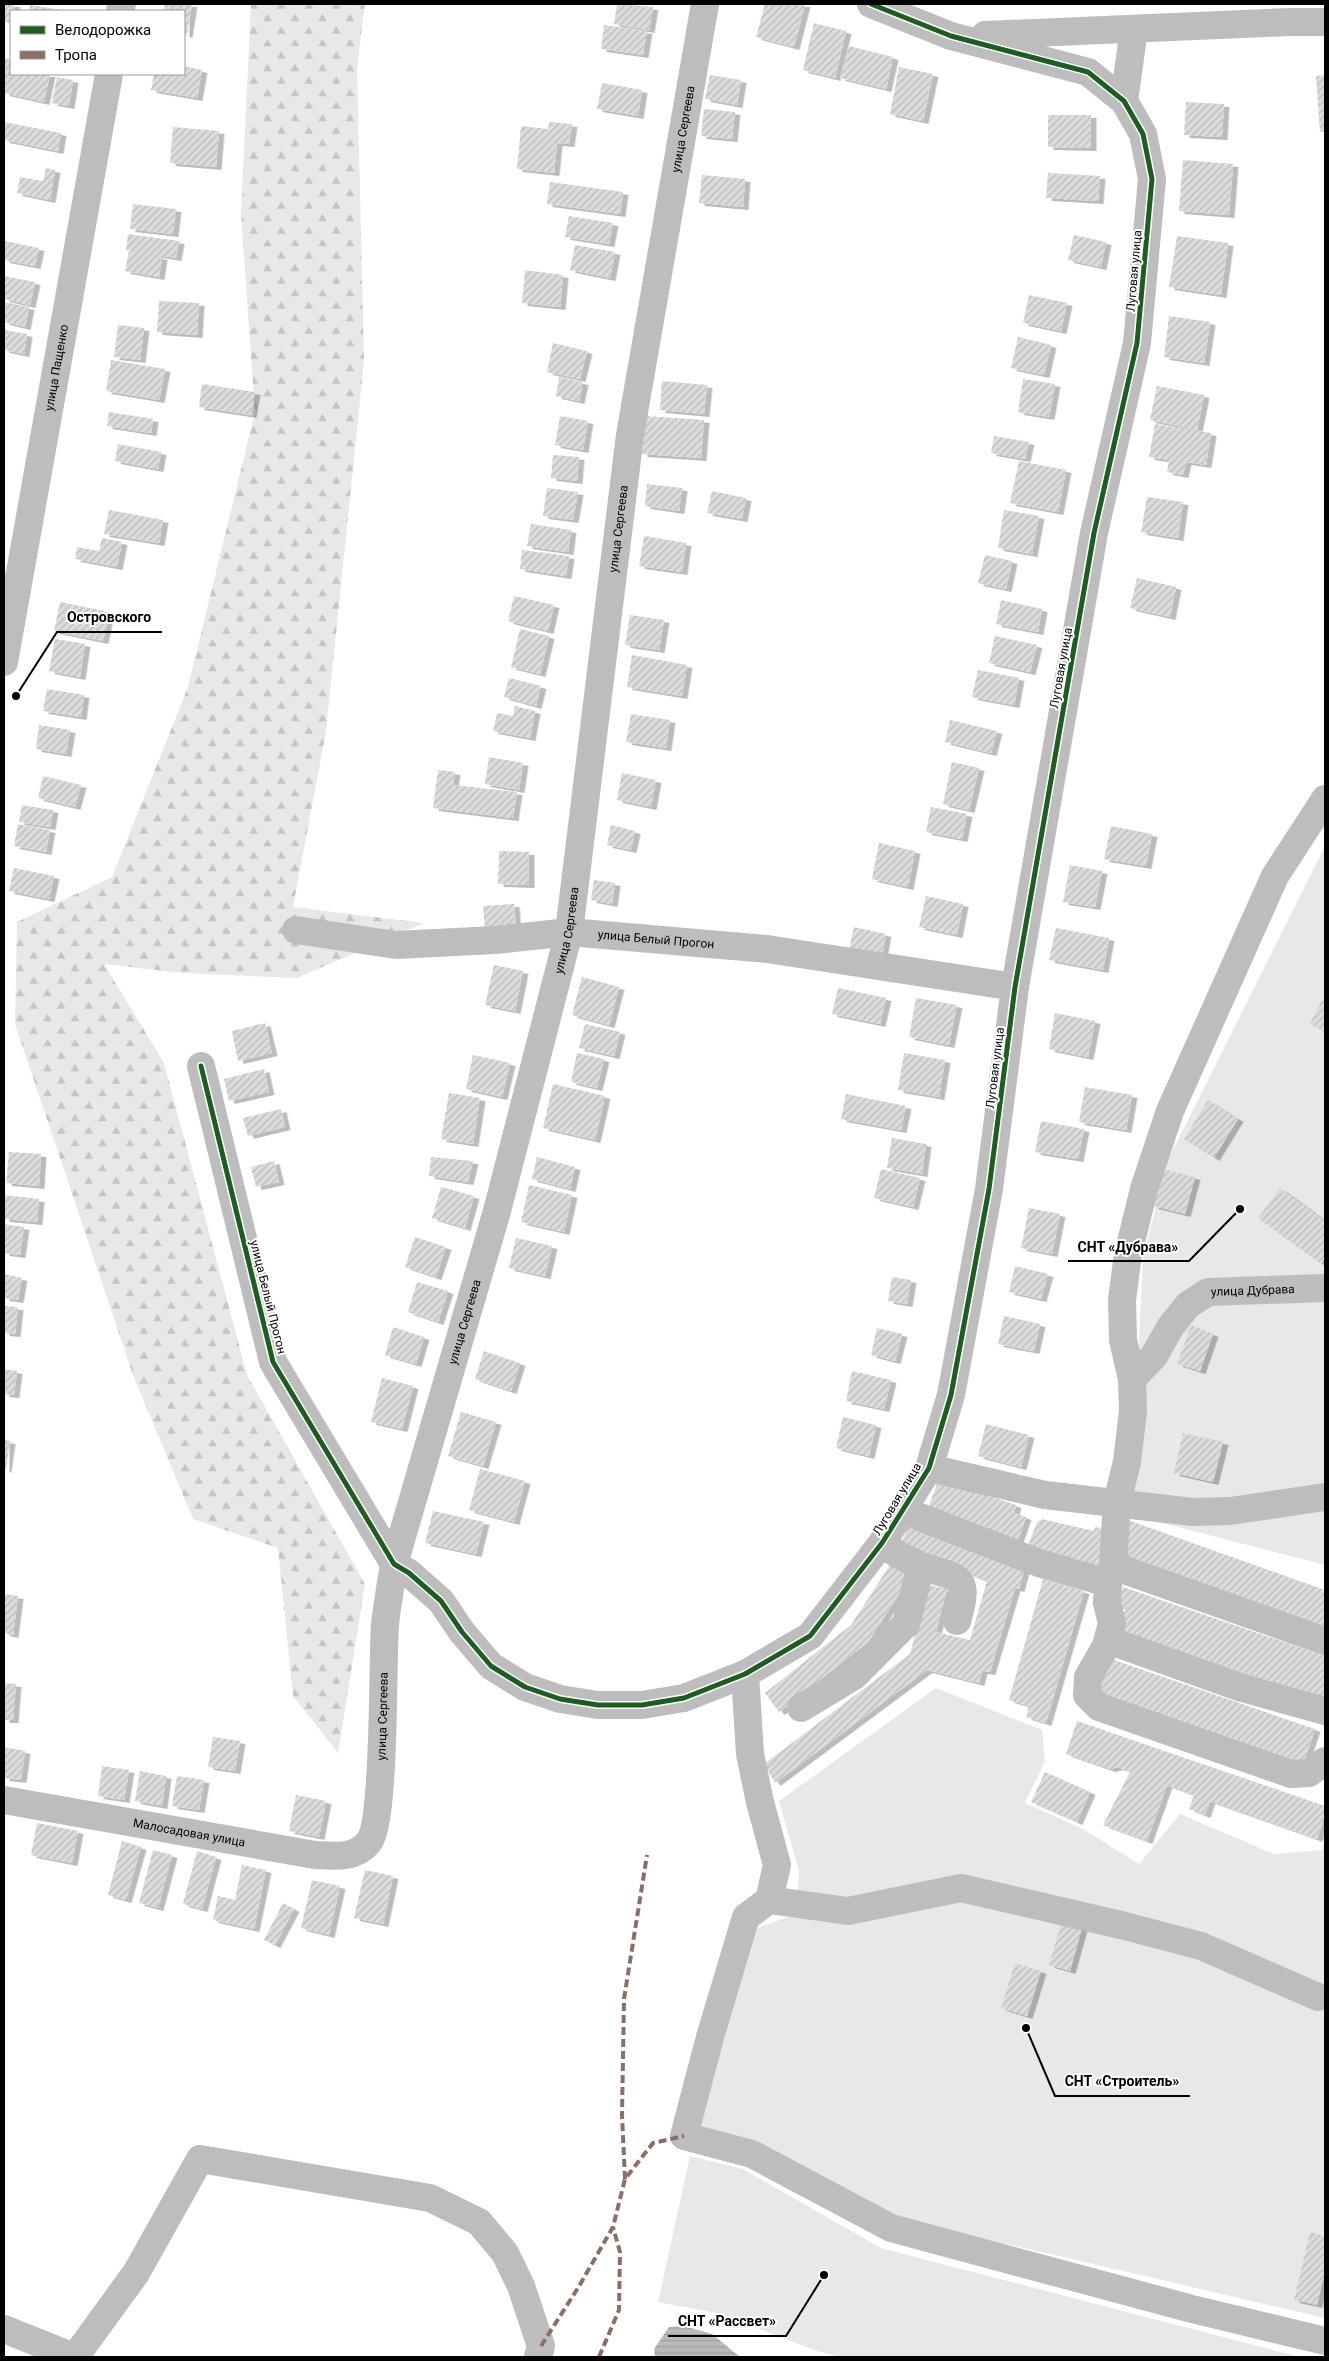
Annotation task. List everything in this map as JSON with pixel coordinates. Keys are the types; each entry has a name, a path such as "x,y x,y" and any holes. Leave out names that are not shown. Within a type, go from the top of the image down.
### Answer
{"street":[{"name":"улица Сергеева","path":"369,1842 376,1825 380,1782 385,1624 394,1564 498,1211 569,932 630,435 704,4"},
{"name":"Луговая улица","path":"394,1564 409,1573 441,1601 462,1632 492,1666 525,1687 560,1699 598,1705 642,1705 684,1698 745,1674 810,1636 882,1543 929,1468 951,1395 989,1189 1015,987 1094,533 1137,343 1152,179 1143,134 1124,101 1088,72 1026,54 951,36 871,4"},
{"path":"951,36 1325,22"},
{"path":"1124,101 1134,29"},
{"name":"улица Пащенко","path":"4,662 109,75"},
{"path":"1325,799 1275,876 1170,1111 1149,1172 1128,1254 1122,1300 1123,1340 1132,1379 1133,1411 1127,1462 1117,1502 1107,1603 1112,1623 1108,1640 1088,1677 1087,1695 1099,1707 1291,1774 1308,1773 1325,1761"},
{"name":"улица Белый Прогон","path":"296,930 396,945 495,940 569,932 767,949 1015,987"},
{"name":"улица Белый Прогон","path":"201,1066 273,1362 394,1564"},
{"name":"улица Дубрава","path":"1132,1379 1154,1356 1171,1326 1188,1305 1208,1292 1324,1286"},
{"path":"929,1468 1045,1495 1192,1512 1230,1511 1325,1497"},
{"path":"920,1517 1039,1563 1110,1575 1325,1641"},
{"path":"882,1543 897,1554 922,1566 953,1576 963,1586 964,1596 957,1621"},
{"path":"801,1708 854,1676 906,1624 922,1566"},
{"path":"1108,1640 1239,1687 1325,1711"},
{"path":"745,1674 750,1754 760,1802 777,1865 769,1900 746,1917 710,2037 684,2136 752,2154 891,2228 1192,2309 1325,2341"},
{"name":"Малосадовая улица","path":"4,1800 315,1854 340,1856 355,1853 369,1842"},
{"path":"769,1900 848,1911 961,1888 1201,1946 1318,1997"},
{"path":"4,2329 75,2357 136,2273 200,2159 430,2198 479,2222 505,2253 521,2286 541,2346 538,2357"}],"green space":[{"path":"251,4 365,4 357,68 364,361 326,731 293,907 424,923 297,978 182,973 104,964 164,1063 247,1375 365,1584 338,1753 293,1696 278,1548 193,1519 133,1375 15,1024 17,922 112,877 188,687 255,412 241,214"},
{"path":"1325,846 1325,1565 1131,1515 1143,1257 1168,1160"},
{"path":"936,1688 1042,1730 1045,1761 1025,1803 1083,1829 1139,1864 1180,1814 1274,1854 1322,1850 1325,1835 1325,2318 887,2216 696,2128 758,1928 796,1914 799,1871 779,1801"},
{"path":"690,2156 743,2169 881,2248 1300,2357 839,2357 817,2351 720,2314 658,2302"}],"shaded area":[{"path":"684,2326 712,2334 740,2357 655,2357 654,2349 669,2327"}],"building":[{"path":"4,4 15,4 13,10 10,10 10,23 4,22"},
{"path":"165,4 192,4 187,35 185,34 185,10 164,10"},
{"path":"617,4 653,7 649,30 614,24"},
{"path":"765,4 805,4 794,47 756,37"},
{"path":"30,5 61,10 29,10"},
{"path":"814,23 846,31 835,78 803,70"},
{"path":"604,25 647,31 643,55 601,49"},
{"path":"849,46 893,57 886,89 840,78"},
{"path":"5,58 10,60 10,75 50,75 44,102 4,93"},
{"path":"185,66 202,70 197,98 151,90 154,75 185,75"},
{"path":"899,67 933,74 923,121 890,114"},
{"path":"710,75 741,80 737,105 705,99"},
{"path":"1325,75 1325,132 1320,132 1316,76"},
{"path":"57,77 73,80 69,106 52,103"},
{"path":"602,83 642,90 638,116 597,109"},
{"path":"1186,102 1224,104 1222,137 1184,135"},
{"path":"704,109 735,112 732,139 701,136"},
{"path":"1048,115 1091,115 1091,148 1048,147"},
{"path":"4,122 61,133 58,151 4,140"},
{"path":"549,122 572,124 569,144 557,143 554,173 517,169 521,126 548,129"},
{"path":"173,127 219,131 216,167 170,163"},
{"path":"1183,160 1233,164 1229,215 1179,211"},
{"path":"46,168 55,170 50,200 17,193 20,177 43,181"},
{"path":"1048,173 1100,176 1098,201 1046,198"},
{"path":"702,175 745,179 743,207 699,203"},
{"path":"550,182 623,192 620,214 547,204"},
{"path":"133,204 176,209 173,234 130,229"},
{"path":"569,216 613,223 609,244 565,237"},
{"path":"128,234 179,241 176,258 126,250"},
{"path":"1074,235 1106,242 1101,267 1068,260"},
{"path":"1177,236 1228,243 1221,295 1169,287"},
{"path":"5,241 39,248 35,266 4,260"},
{"path":"575,245 615,252 610,278 570,270"},
{"path":"129,251 162,257 159,277 125,271"},
{"path":"525,270 563,275 560,307 522,303"},
{"path":"4,276 35,282 30,305 4,299"},
{"path":"1029,295 1067,303 1061,331 1023,323"},
{"path":"159,301 199,303 197,335 157,332"},
{"path":"4,302 29,307 25,327 4,322"},
{"path":"1169,316 1210,322 1204,363 1164,357"},
{"path":"118,325 144,328 140,360 114,357"},
{"path":"4,330 27,334 24,354 4,350"},
{"path":"1018,337 1051,345 1044,375 1011,368"},
{"path":"553,343 587,351 580,379 547,372"},
{"path":"111,360 165,369 159,400 106,391"},
{"path":"559,377 583,382 579,401 556,396"},
{"path":"1023,379 1055,384 1049,417 1018,412"},
{"path":"662,381 707,385 704,414 660,410"},
{"path":"202,384 255,392 251,415 199,407"},
{"path":"1157,386 1204,395 1197,430 1150,420"},
{"path":"109,412 153,419 151,433 107,426"},
{"path":"560,416 588,421 583,450 555,445"},
{"path":"645,416 704,420 701,458 642,454"},
{"path":"1155,424 1211,433 1206,465 1186,462 1183,475 1167,472 1169,460 1149,457"},
{"path":"994,436 1029,442 1025,459 991,453"},
{"path":"118,444 161,452 158,469 115,461"},
{"path":"553,455 579,457 577,481 551,478"},
{"path":"1019,461 1066,470 1058,512 1010,503"},
{"path":"647,484 682,488 679,511 645,506"},
{"path":"547,488 578,492 573,520 543,516"},
{"path":"712,491 746,498 742,519 707,513"},
{"path":"1147,497 1183,502 1178,538 1141,532"},
{"path":"109,510 163,520 159,543 104,534"},
{"path":"1004,510 1039,516 1032,554 998,548"},
{"path":"531,524 571,530 568,552 527,546"},
{"path":"644,536 686,543 682,572 639,566"},
{"path":"102,538 122,542 117,567 75,559 77,547 99,551"},
{"path":"522,550 569,556 566,576 520,569"},
{"path":"985,555 1012,561 1006,589 978,583"},
{"path":"1137,578 1176,587 1170,617 1130,608"},
{"path":"514,596 554,605 548,631 508,621"},
{"path":"1001,600 1042,609 1038,632 996,624"},
{"path":"60,602 109,612 103,641 54,631"},
{"path":"630,615 664,620 659,650 625,645"},
{"path":"520,629 549,636 540,674 511,667"},
{"path":"995,636 1037,645 1030,672 989,663"},
{"path":"55,639 85,644 80,677 49,671"},
{"path":"632,655 687,665 682,696 627,687"},
{"path":"978,670 1019,678 1014,705 972,697"},
{"path":"509,678 541,686 536,706 504,697"},
{"path":"47,689 84,695 81,717 43,711"},
{"path":"515,706 535,711 530,738 493,731 497,713 513,716"},
{"path":"631,714 670,720 666,748 626,742"},
{"path":"950,720 997,731 991,753 945,742"},
{"path":"39,725 70,730 66,754 36,749"},
{"path":"489,757 523,763 519,790 485,784"},
{"path":"952,762 979,768 969,810 943,804"},
{"path":"438,770 455,772 453,785 517,792 513,818 433,808"},
{"path":"622,773 656,780 651,807 617,800"},
{"path":"43,776 81,785 75,807 38,798"},
{"path":"22,805 53,810 50,827 19,822"},
{"path":"931,807 967,814 962,839 926,832"},
{"path":"18,824 50,830 46,852 14,846"},
{"path":"611,825 635,831 631,850 607,845"},
{"path":"1111,826 1152,834 1146,866 1104,859"},
{"path":"879,843 915,851 908,887 872,879"},
{"path":"499,851 529,852 529,885 498,884"},
{"path":"1070,865 1102,871 1095,907 1063,902"},
{"path":"14,868 54,876 49,899 9,891"},
{"path":"594,880 615,883 612,904 591,900"},
{"path":"926,896 963,904 957,935 919,927"},
{"path":"514,904 516,929 485,931 483,906"},
{"path":"854,927 886,934 881,961 848,954"},
{"path":"1056,928 1109,938 1103,970 1049,960"},
{"path":"494,965 523,971 515,1011 485,1005"},
{"path":"582,977 619,987 609,1025 572,1015"},
{"path":"838,988 886,998 880,1024 832,1014"},
{"path":"1325,994 1325,1032 1310,1024"},
{"path":"916,998 957,1005 949,1045 909,1037"},
{"path":"1055,1013 1095,1021 1088,1057 1049,1049"},
{"path":"265,1023 272,1053 238,1061 232,1031"},
{"path":"585,1024 620,1032 614,1056 579,1048"},
{"path":"577,1053 604,1059 597,1088 571,1082"},
{"path":"904,1053 945,1060 939,1097 898,1090"},
{"path":"473,1055 510,1063 502,1097 466,1089"},
{"path":"264,1069 269,1092 229,1101 224,1079"},
{"path":"553,1084 605,1096 595,1140 543,1128"},
{"path":"1085,1087 1132,1095 1126,1130 1079,1122"},
{"path":"449,1093 480,1098 473,1144 441,1139"},
{"path":"846,1094 906,1106 901,1130 841,1119"},
{"path":"1208,1100 1238,1119 1214,1158 1184,1139"},
{"path":"281,1109 285,1127 248,1136 243,1118"},
{"path":"1041,1121 1084,1129 1078,1159 1035,1152"},
{"path":"892,1138 926,1144 922,1174 887,1168"},
{"path":"9,1152 41,1154 39,1186 6,1183"},
{"path":"431,1157 473,1161 468,1182 429,1176"},
{"path":"537,1157 575,1167 570,1189 532,1179"},
{"path":"274,1161 279,1182 256,1187 251,1167"},
{"path":"881,1169 920,1178 913,1207 874,1198"},
{"path":"1163,1169 1195,1177 1185,1214 1153,1206"},
{"path":"529,1185 572,1195 564,1232 521,1222"},
{"path":"441,1187 474,1196 465,1228 432,1218"},
{"path":"1280,1188 1325,1221 1325,1258 1321,1264 1258,1218"},
{"path":"4,1195 39,1199 37,1222 4,1219"},
{"path":"1029,1208 1060,1214 1052,1254 1021,1248"},
{"path":"4,1224 24,1227 20,1255 4,1253"},
{"path":"415,1237 446,1247 436,1277 405,1267"},
{"path":"516,1238 552,1246 545,1276 509,1268"},
{"path":"1015,1266 1048,1274 1041,1299 1009,1292"},
{"path":"4,1274 22,1278 18,1300 4,1298"},
{"path":"892,1277 911,1280 907,1304 888,1301"},
{"path":"417,1282 448,1291 438,1322 408,1312"},
{"path":"4,1306 18,1307 15,1334 4,1333"},
{"path":"1004,1316 1040,1324 1034,1351 998,1344"},
{"path":"1191,1325 1213,1334 1200,1371 1177,1364"},
{"path":"393,1327 424,1337 416,1364 385,1355"},
{"path":"877,1328 902,1334 895,1361 871,1355"},
{"path":"484,1351 520,1363 511,1391 475,1379"},
{"path":"4,1369 17,1371 14,1395 4,1394"},
{"path":"852,1371 891,1380 884,1409 846,1401"},
{"path":"382,1378 413,1386 402,1429 371,1422"},
{"path":"461,1412 496,1422 483,1466 448,1456"},
{"path":"843,1417 876,1425 869,1456 836,1448"},
{"path":"986,1424 1029,1435 1021,1467 978,1456"},
{"path":"1183,1433 1223,1442 1213,1482 1174,1473"},
{"path":"4,1440 10,1441 6,1470 4,1469"},
{"path":"480,1469 525,1481 514,1522 469,1510"},
{"path":"937,1484 983,1494 1016,1505 1014,1513 1026,1517 1018,1540 928,1508"},
{"path":"433,1511 484,1522 476,1554 425,1543"},
{"path":"1042,1519 1094,1531 1095,1527 1111,1530 1103,1567 1028,1546 1037,1522"},
{"path":"1128,1520 1325,1590 1325,1627 1132,1557 1131,1560 1116,1555"},
{"path":"908,1526 1025,1567 1019,1589 1015,1588 990,1672 982,1671 979,1683 927,1670 775,1783 764,1764 910,1654 928,1585 947,1589 936,1632 970,1640 987,1581 900,1547"},
{"path":"892,1562 910,1577 868,1642 779,1712 765,1693 851,1625"},
{"path":"1043,1579 1084,1591 1046,1723 1026,1717 1029,1706 1009,1700"},
{"path":"1123,1587 1325,1656 1325,1700 1118,1630 1126,1608 1116,1605"},
{"path":"4,1594 18,1596 13,1635 4,1633"},
{"path":"1108,1658 1315,1729 1302,1767 1095,1695"},
{"path":"4,1683 16,1684 13,1720 4,1720"},
{"path":"1077,1721 1325,1806 1325,1814 1317,1839 1210,1801 1205,1815 1189,1809 1194,1795 1167,1785 1147,1841 1103,1825 1130,1772 1118,1767 1110,1769 1066,1754"},
{"path":"213,1737 240,1741 235,1771 208,1767"},
{"path":"4,1747 25,1751 21,1780 4,1778"},
{"path":"102,1766 129,1770 124,1800 98,1796"},
{"path":"140,1771 166,1776 162,1806 135,1801"},
{"path":"1045,1772 1090,1792 1077,1822 1031,1802"},
{"path":"177,1776 204,1780 199,1810 172,1806"},
{"path":"296,1795 326,1801 319,1837 289,1831"},
{"path":"37,1823 78,1831 72,1863 31,1855"},
{"path":"122,1841 141,1847 126,1900 108,1895"},
{"path":"153,1850 172,1855 158,1908 139,1903"},
{"path":"197,1851 216,1857 202,1909 183,1904"},
{"path":"242,1865 266,1870 254,1929 213,1920 218,1896 235,1900"},
{"path":"365,1870 393,1876 383,1924 354,1918"},
{"path":"312,1880 340,1886 329,1935 301,1928"},
{"path":"283,1903 294,1909 275,1945 264,1940"},
{"path":"1063,1916 1084,1921 1070,1971 1049,1965"},
{"path":"1015,1963 1041,1971 1027,2016 1001,2008"},
{"path":"1310,2232 1325,2236 1325,2271 1317,2305 1294,2300"}],"marked path":[{"path":"625,2179 622,2115 624,1999 647,1855"},
{"path":"541,2346 578,2288 613,2227 625,2179 653,2143 684,2136"},
{"path":"599,2357 619,2310 620,2252 613,2227"}],"cycle path":[{"path":"201,1066 273,1362 394,1564 409,1573 441,1601 462,1632 491,1666 525,1687 560,1699 598,1705 642,1705 684,1698 745,1674 810,1636 882,1543 929,1468 951,1395 989,1189 1015,987 1094,533 1137,343 1152,179 1143,134 1124,101 1088,72 951,36 871,4"}],"place":[{"name":"Островского","path":"16,696"},
{"name":"СНТ «Дубрава»","path":"1240,1209"},
{"name":"СНТ «Строитель»","path":"1026,2028"},
{"name":"СНТ «Рассвет»","path":"824,2275"}]}
